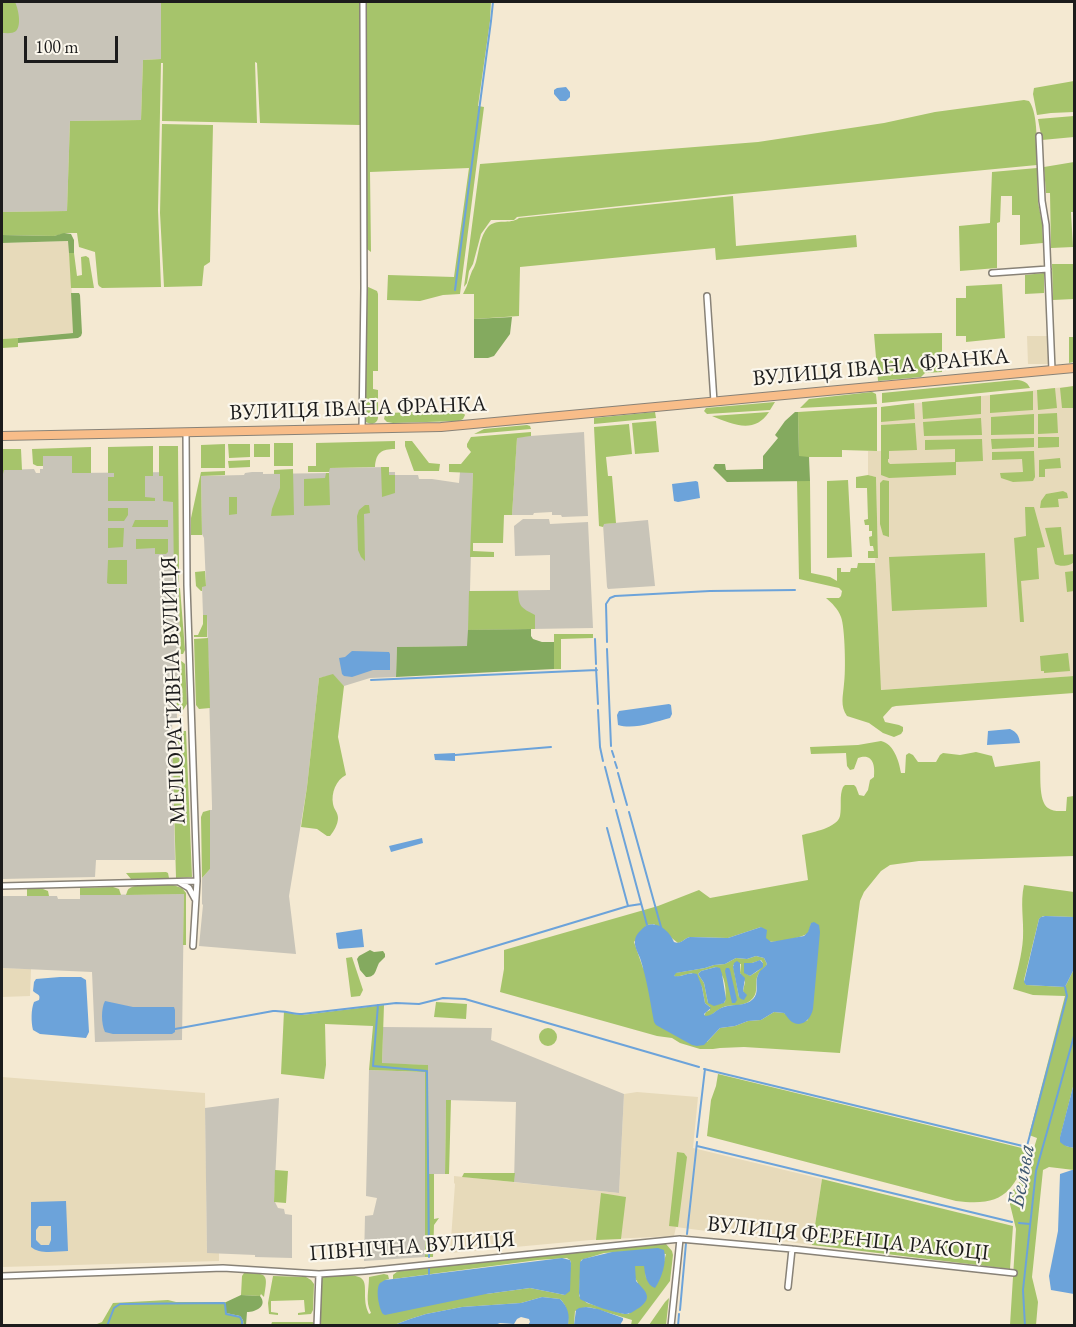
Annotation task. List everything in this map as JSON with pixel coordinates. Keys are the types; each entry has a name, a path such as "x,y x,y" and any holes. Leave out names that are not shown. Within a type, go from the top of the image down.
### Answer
{"main road":[{"name":"ВУЛИЦЯ ІВАНА ФРАНКА","path":"2,436 468,425 1074,368"}],"street":[{"path":"362,429 363,2"},
{"path":"1039,136 1042,201 1046,225 1052,370"},
{"path":"992,273 1048,269"},
{"path":"707,296 714,402"},
{"name":"МЕЛІОРАТИВНА ВУЛИЦЯ","path":"186,432 187,585 197,881 193,946"},
{"path":"2,886 197,881"},
{"path":"178,882 189,888 196,900"},
{"path":"671,1326 680,1239"},
{"name":"ВУЛИЦЯ ФЕРЕНЦА РАКОЦІ","path":"680,1239 1014,1273"},
{"name":"ПІВНІЧНА ВУЛИЦЯ","path":"2,1276 223,1268 319,1274 680,1239"},
{"path":"788,1287 792,1249"},
{"path":"317,1326 319,1274"}],"shaded area":[{"path":"2,2 161,2 161,59 143,60 141,120 70,121 67,211 2,212"},
{"path":"69,241 74,333 2,339 2,243"},
{"path":"1027,336 1047,336 1048,364 1028,364"},
{"path":"1074,386 1074,676 880,690 875,559 878,557 876,477 868,475 868,451 881,451 881,407"},
{"path":"584,432 588,516 562,517 552,515 552,512 512,515 517,437"},
{"path":"43,456 72,456 73,473 178,472 180,676 176,676 177,718 172,719 175,860 96,860 95,877 2,879 2,474 3,470 34,469 36,473 40,473 40,469 43,469"},
{"path":"389,467 389,472 395,472 395,475 418,475 419,479 459,483 460,472 473,472 470,591 550,590 550,555 515,556 514,526 523,519 549,519 550,524 588,522 593,628 468,630 468,646 397,647 396,677 370,678 344,686 333,675 319,678 307,787 289,896 296,954 199,946 203,905 202,878 210,869 210,810 212,810 207,616 203,615 202,586 206,586 201,476 244,475 252,472 263,472 263,474 329,473 329,468"},
{"path":"648,520 655,586 608,589 603,524"},
{"path":"184,894 182,1040 95,1042 92,972 2,968 2,896 57,896 58,899 80,899 80,895"},
{"path":"2,968 31,969 30,996 2,997"},
{"path":"383,1027 492,1028 491,1040 624,1094 619,1193 514,1182 516,1102 446,1100 445,1174 429,1174 428,1065 382,1064"},
{"path":"369,1070 425,1072 425,1257 364,1261 365,1216 373,1215 377,1198 366,1196"},
{"path":"2,1077 205,1093 207,1253 219,1253 219,1261 2,1267"},
{"path":"637,1092 698,1097 693,1148 822,1179 812,1245 676,1227 674,1236 591,1240 450,1253 454,1176 619,1193 624,1094"},
{"path":"279,1098 274,1202 278,1208 284,1209 285,1214 292,1215 292,1258 207,1253 205,1108"}],"green space":[{"path":"2,2 15,2 19,25 13,33 2,33"},
{"path":"161,2 361,2 361,125 260,123 257,63 255,62 257,123 162,121 163,63 161,63 158,210 161,287 102,288 98,284 95,252 79,247 77,233 54,236 2,235 2,212 67,211 70,121 141,120 143,60 161,59"},
{"path":"366,2 491,2 478,106 484,107 460,294 443,295 420,301 387,300 388,275 454,277 469,168 370,172 371,252 367,249"},
{"path":"1074,81 1074,112 1037,115 1034,88"},
{"path":"1029,101 1034,114 1037,165 733,194 517,217 514,220 491,220 481,234 464,287 480,164 758,142 884,123 935,112"},
{"path":"1074,116 1074,137 1042,140 1038,119"},
{"path":"162,124 213,125 210,262 204,266 202,286 164,287 160,213"},
{"path":"1074,162 1074,212 1071,212 1073,247 1051,248 1050,193 1046,193 1044,167"},
{"path":"1037,168 1043,243 1020,245 1020,215 1012,215 1012,196 1001,196 1000,222 997,223 997,268 960,271 959,226 990,223 992,172"},
{"path":"733,196 736,246 856,235 857,247 716,260 715,248 520,267 519,316 474,319 474,294 463,294 476,263 483,235 491,224 519,218"},
{"path":"64,233 71,234 74,240 74,253 69,253 68,241 2,243 2,235 54,236"},
{"path":"69,253 74,253 77,276 82,275 81,257 89,258 94,288 71,288"},
{"path":"1052,264 1074,264 1074,299 1053,300"},
{"path":"1044,273 1044,293 1025,294 1025,275"},
{"path":"1002,284 1005,338 966,342 966,336 956,336 956,298 966,298 966,286"},
{"path":"366,286 377,291 378,294 378,371 373,371 373,389 378,390 378,417 375,423 371,424 365,421"},
{"path":"71,293 80,295 81,336 18,343 18,338 73,333"},
{"path":"512,317 510,334 494,356 474,358 474,319"},
{"path":"942,333 942,372 925,373 921,377 878,381 874,334"},
{"path":"1069,337 1074,337 1074,362 1069,363"},
{"path":"18,338 18,347 2,348 2,339"},
{"path":"1024,381 1030,388 882,403 882,393"},
{"path":"1074,386 1074,408 1062,408 1060,388"},
{"path":"1055,388 1057,408 1038,410 1037,390"},
{"path":"1033,391 1033,410 990,413 990,395"},
{"path":"872,392 876,394 877,404 800,408 809,399"},
{"path":"981,396 981,414 923,419 922,402"},
{"path":"775,402 770,410 707,414 704,411 706,408"},
{"path":"914,403 915,419 881,422 881,407"},
{"path":"877,407 877,451 842,450 842,457 799,457 798,412"},
{"path":"459,410 465,415 459,421 393,423 384,419 389,413"},
{"path":"655,412 656,418 594,424 594,418"},
{"path":"769,412 757,423 742,426 712,416"},
{"path":"798,412 799,456 809,457 810,481 727,482 713,468 715,464 725,464 726,470 763,469 763,456 778,438 775,435 785,421"},
{"path":"1057,413 1058,433 1038,434 1038,414"},
{"path":"1034,414 1034,434 991,435 991,417"},
{"path":"981,418 982,435 924,436 923,422"},
{"path":"656,421 659,452 635,454 632,423"},
{"path":"915,423 917,450 889,451 888,462 890,464 955,462 955,449 925,450 925,440 982,439 983,461 956,462 956,475 889,478 881,475 881,425"},
{"path":"629,424 632,454 606,457 608,476 612,476 616,523 599,526 594,427"},
{"path":"527,425 531,429 474,434 484,429"},
{"path":"531,432 531,436 517,438 512,515 504,515 503,543 473,543 473,551 494,552 494,557 470,557 473,473 449,472 449,464 461,464 471,452 467,444 471,437"},
{"path":"1038,437 1059,437 1059,447 1038,448"},
{"path":"1034,438 1034,447 992,449 991,439"},
{"path":"395,441 395,449 380,452 375,467 330,468 329,472 308,472 308,466 316,466 316,443"},
{"path":"405,441 412,441 429,463 440,464 439,471 414,471"},
{"path":"274,443 293,443 293,466 274,466"},
{"path":"225,444 225,468 201,468 201,445"},
{"path":"228,444 250,444 250,457 229,458"},
{"path":"254,444 270,444 270,457 254,457"},
{"path":"153,446 153,476 145,476 145,497 155,498 155,501 108,501 108,477 114,477 114,473 108,473 108,447"},
{"path":"159,446 178,446 179,582 174,579 173,502 163,501 163,476 159,476"},
{"path":"91,447 91,473 72,473 72,456 43,456 43,466 33,464 32,449"},
{"path":"2,449 21,449 22,470 4,470 2,474"},
{"path":"1034,451 1035,477 1033,481 1013,482 1001,478 1000,473 1023,472 1022,459 992,460 992,452"},
{"path":"1060,458 1061,468 1045,469 1045,477 1039,477 1039,460"},
{"path":"250,460 250,467 229,468 228,461"},
{"path":"381,467 389,467 389,475 395,475 395,493 382,497"},
{"path":"293,469 294,515 271,516 280,488 280,474 274,474 274,470"},
{"path":"225,471 225,475 201,476 202,535 191,535 191,518 201,472"},
{"path":"326,473 329,473 330,505 304,506 304,479 325,478"},
{"path":"868,475 876,477 878,558 868,558 868,551 874,551 873,546 870,546 869,537 872,536 872,531 869,531 869,525 865,525 864,520 868,519 867,488 856,488 856,477"},
{"path":"848,480 852,557 827,558 827,481"},
{"path":"883,480 889,481 889,537 883,535 880,524 880,483"},
{"path":"797,481 810,481 811,573 837,581 837,568 841,568 841,572 850,572 851,568 857,568 858,563 875,563 881,690 1074,676 1074,693 896,706 892,707 883,717 885,722 903,727 901,734 894,737 883,733 869,723 847,716 842,701 845,660 842,622 837,609 826,598 839,598 842,591 839,588 799,579"},
{"path":"1063,491 1067,493 1068,498 1058,499 1059,507 1040,508 1041,501 1046,494"},
{"path":"229,497 237,497 237,514 229,515"},
{"path":"369,505 370,513 364,514 365,561 358,550 357,516 359,510"},
{"path":"1025,507 1034,507 1045,547 1037,548 1039,579 1021,581 1024,622 1020,622 1014,538 1026,536"},
{"path":"108,508 128,508 128,515 124,521 108,521"},
{"path":"135,520 168,520 168,527 132,527"},
{"path":"1061,527 1064,555 1074,554 1074,562 1065,566 1055,564 1045,528"},
{"path":"108,528 124,528 123,547 108,548"},
{"path":"136,539 168,539 168,552 155,554 155,548 136,549"},
{"path":"985,553 987,607 892,611 889,557"},
{"path":"108,560 127,560 127,584 107,583"},
{"path":"205,571 206,586 202,587 201,591 196,586 195,572"},
{"path":"1074,571 1074,591 1067,592 1065,572"},
{"path":"179,588 185,650 183,654 180,654"},
{"path":"469,591 518,591 521,606 535,615 535,629 468,630"},
{"path":"203,615 207,615 207,637 194,637 198,635 203,624"},
{"path":"531,629 533,639 554,642 554,669 396,677 397,647 467,646 468,630"},
{"path":"554,634 593,634 593,638 561,639 561,669 554,669"},
{"path":"208,638 210,708 199,709 196,705 194,639"},
{"path":"1068,653 1070,671 1044,673 1041,671 1040,656"},
{"path":"180,660 185,664 187,704 183,710 177,711 176,676 180,676"},
{"path":"333,674 344,686 338,737 346,775 339,780 334,791 333,804 338,820 330,836 327,836 317,829 301,827 319,678"},
{"path":"172,731 186,731 192,877 176,878"},
{"path":"881,741 886,743 895,754 901,773 905,773 906,755 909,753 918,762 936,762 943,753 960,755 976,752 992,756 995,767 1040,761 1041,793 1048,808 1054,811 1066,811 1067,797 1074,796 1074,856 919,861 890,865 881,871 864,892 860,901 840,1053 744,1047 700,1049 672,1038 657,1036 500,992 504,969 504,950 658,906 699,890 710,898 808,880 802,835 824,829 838,820 841,794 845,785 854,785 859,795 864,796 870,780 874,777 872,761 867,757 858,758 854,769 850,770 847,766 846,753 811,754 810,747 858,745","holes":["811,923 808,1020 801,1023 784,1013 774,1012 761,1020 720,1028 707,1042 643,968 634,942 647,925 654,924 678,943 690,937 728,938 761,927 768,941 782,941 806,935"]},
{"path":"210,810 210,869 202,878 201,817 203,812"},
{"path":"166,872 169,878 131,879 126,873"},
{"path":"173,885 182,888 186,893 186,945 183,945 184,894 126,895 128,889 136,886"},
{"path":"1024,885 1074,892 1074,917 1043,916 1039,919 1024,980 1026,985 1065,987 1074,969 1074,1083 1060,1138 1066,1146 1074,1148 1074,1170 1049,1167 1043,1170 1032,1277 1038,1302 1036,1325 1010,1325 1016,1229 1008,1196 1023,1176 1037,1138 1029,1135 1065,996 1033,995 1013,989 1022,944"},
{"path":"113,887 119,889 121,895 80,895 80,888"},
{"path":"27,889 43,889 48,891 49,896 27,896"},
{"path":"370,950 383,951 385,957 373,975 366,977 360,970 357,959"},
{"path":"756,956 764,958 767,964 757,978 755,995 748,1002 726,1006 710,1016 704,1016 710,1007 705,1003 702,987 692,973 674,976 675,973 725,964 736,958 747,959","holes":["761,960 763,963 756,972 750,976 744,972 744,963","741,964 740,973 745,982 744,993 739,997 733,965","716,967 719,970 725,983 725,1002 708,1003 704,983 698,974"]},
{"path":"352,957 363,990 360,996 351,997 346,958"},
{"path":"436,1002 467,1004 466,1019 434,1017"},
{"path":"384,1005 382,1063 428,1065 429,1174 434,1174 434,1219 439,1218 434,1225 433,1257 425,1257 425,1072 369,1070 373,1026 325,1024 324,1079 281,1074 284,1011 302,1015"},
{"path":"548,1028 554,1031 557,1037 554,1043 548,1046 542,1043 539,1037 542,1031"},
{"path":"718,1074 1030,1150 1018,1177 1005,1194 985,1201 956,1201 707,1136 711,1100"},
{"path":"446,1100 451,1100 449,1174 445,1174"},
{"path":"677,1152 684,1153 687,1157 678,1227 669,1226"},
{"path":"275,1170 288,1171 286,1203 274,1202"},
{"path":"464,1173 515,1173 514,1182 462,1177"},
{"path":"822,1179 1013,1226 1010,1269 812,1245"},
{"path":"601,1193 626,1197 621,1239 596,1240"},
{"path":"662,1244 666,1244 673,1255 670,1281 637,1325 631,1325 632,1320 586,1307 575,1311 574,1325 568,1325 567,1311 560,1299 542,1297 521,1303 462,1307 426,1314 394,1325 319,1326 322,1277 348,1275 361,1278 369,1314 371,1313 368,1300 369,1277 384,1274 388,1275 389,1279 385,1280 486,1294 530,1288 565,1295 571,1263 567,1258 538,1260 393,1279 393,1275 403,1270","holes":["632,1251 666,1254 659,1280 646,1278 645,1265 635,1266 635,1278 638,1283 629,1314 587,1303 579,1296 581,1260 604,1253"]},
{"path":"244,1273 264,1276 266,1284 264,1297 261,1294 260,1296 241,1295"},
{"path":"273,1276 306,1277 311,1280 314,1284 311,1314 298,1315 298,1313 305,1312 304,1300 271,1301 271,1312 278,1313 278,1315 269,1314 268,1303"},
{"path":"241,1295 260,1296 263,1303 260,1308 247,1312 246,1325 240,1316 226,1313 226,1302"},
{"path":"669,1298 666,1325 649,1325 665,1302"},
{"path":"168,1300 226,1302 226,1313 241,1317 244,1326 92,1326 102,1322 113,1303"},
{"path":"272,1322 313,1322 313,1325 271,1325"}],"water":[{"path":"566,87 570,92 570,97 566,101 560,101 554,94 554,90"},
{"path":"696,481 700,498 674,501 672,484"},
{"path":"352,651 389,652 390,670 373,670 352,677 344,676 339,658 345,657"},
{"path":"669,704 672,714 670,718 637,726 618,725 619,711"},
{"path":"1010,729 1017,734 1020,743 987,745 988,731"},
{"path":"455,753 455,761 435,760 434,754"},
{"path":"422,838 423,843 391,852 389,846"},
{"path":"1045,916 1074,917 1074,969 1065,987 1026,985 1024,982 1039,919"},
{"path":"811,923 819,925 820,932 813,1009 803,1023 796,1024 784,1013 774,1012 761,1020 720,1028 704,1045 697,1046 654,1022 645,974 635,943 637,934 642,929 651,924 661,927 676,943 690,937 728,938 761,927 767,930 766,938 771,942 804,936","holes":["756,956 764,958 767,964 758,975 757,992 754,998 746,1003 721,1008 707,1016 704,1014 711,1008 705,1003 697,974 674,976 676,973 725,964 736,958 747,959"]},
{"path":"362,929 364,947 338,948 336,933"},
{"path":"760,960 763,967 750,976 744,973 744,963"},
{"path":"737,961 740,963 740,973 745,978 743,991 747,995 744,1000 739,997 733,967"},
{"path":"716,967 720,968 722,974 726,999 724,1003 714,1006 708,1003 704,983 698,974"},
{"path":"726,968 730,970 737,1000 735,1003 732,1003"},
{"path":"81,977 86,980 89,1032 86,1038 40,1034 33,1030 32,1008 34,1002 39,1000 39,996 33,991 34,982 36,979"},
{"path":"105,1001 133,1007 174,1007 175,1032 172,1034 113,1034 105,1032 102,1016"},
{"path":"1074,1083 1074,1148 1060,1142 1060,1137"},
{"path":"1074,1170 1074,1294 1051,1290 1049,1276 1058,1231 1060,1174"},
{"path":"66,1201 68,1251 44,1252 31,1247 31,1202","holes":["39,1226 51,1226 49,1245 41,1245 36,1240 36,1230"]},
{"path":"658,1248 664,1250 665,1259 662,1274 655,1288 648,1282 644,1266 635,1266 636,1281 647,1297 639,1308 622,1314 580,1299 580,1262 583,1259 612,1252"},
{"path":"562,1258 570,1260 571,1263 570,1291 565,1295 530,1288 486,1294 385,1315 379,1304 379,1286 385,1280"},
{"path":"542,1297 560,1299 568,1311 568,1325 528,1325 529,1319 521,1317 514,1324 394,1325 426,1314 462,1307 521,1303"},
{"path":"586,1307 598,1309 623,1318 623,1320 620,1325 574,1325 576,1310"}],"waterway":[{"path":"455,290 493,2"},
{"path":"607,642 606,604 610,598 615,596 710,591 795,590"},
{"path":"595,639 596,664"},
{"path":"607,649 611,746"},
{"path":"596,668 598,704"},
{"path":"371,680 597,670"},
{"path":"598,710 603,761"},
{"path":"455,755 551,747"},
{"path":"612,751 614,757"},
{"path":"615,762 617,768"},
{"path":"605,767 614,802"},
{"path":"618,773 627,805"},
{"path":"616,810 647,925"},
{"path":"629,812 661,927"},
{"path":"607,828 628,906"},
{"path":"436,964 641,904"},
{"path":"1027,1146 1067,996 1065,987"},
{"path":"175,1029 273,1011 302,1014 396,1003 419,1004 443,998 465,999 699,1067"},
{"path":"378,1005 373,1066 427,1071 429,1257"},
{"name":"Бельва","path":"1025,1326 1023,1290 1036,1171 1074,1036"},
{"path":"704,1069 1031,1148"},
{"path":"697,1137 705,1069"},
{"path":"687,1234 697,1142"},
{"path":"697,1146 1012,1222"},
{"path":"1019,1223 1030,1224"},
{"path":"680,1310 686,1243"},
{"path":"429,1268 429,1274"},
{"path":"107,1326 114,1308 120,1304 224,1303 226,1314 240,1317 242,1326"},
{"path":"678,1326 679,1314"},
{"path":"64,1326 73,1326"}]}
